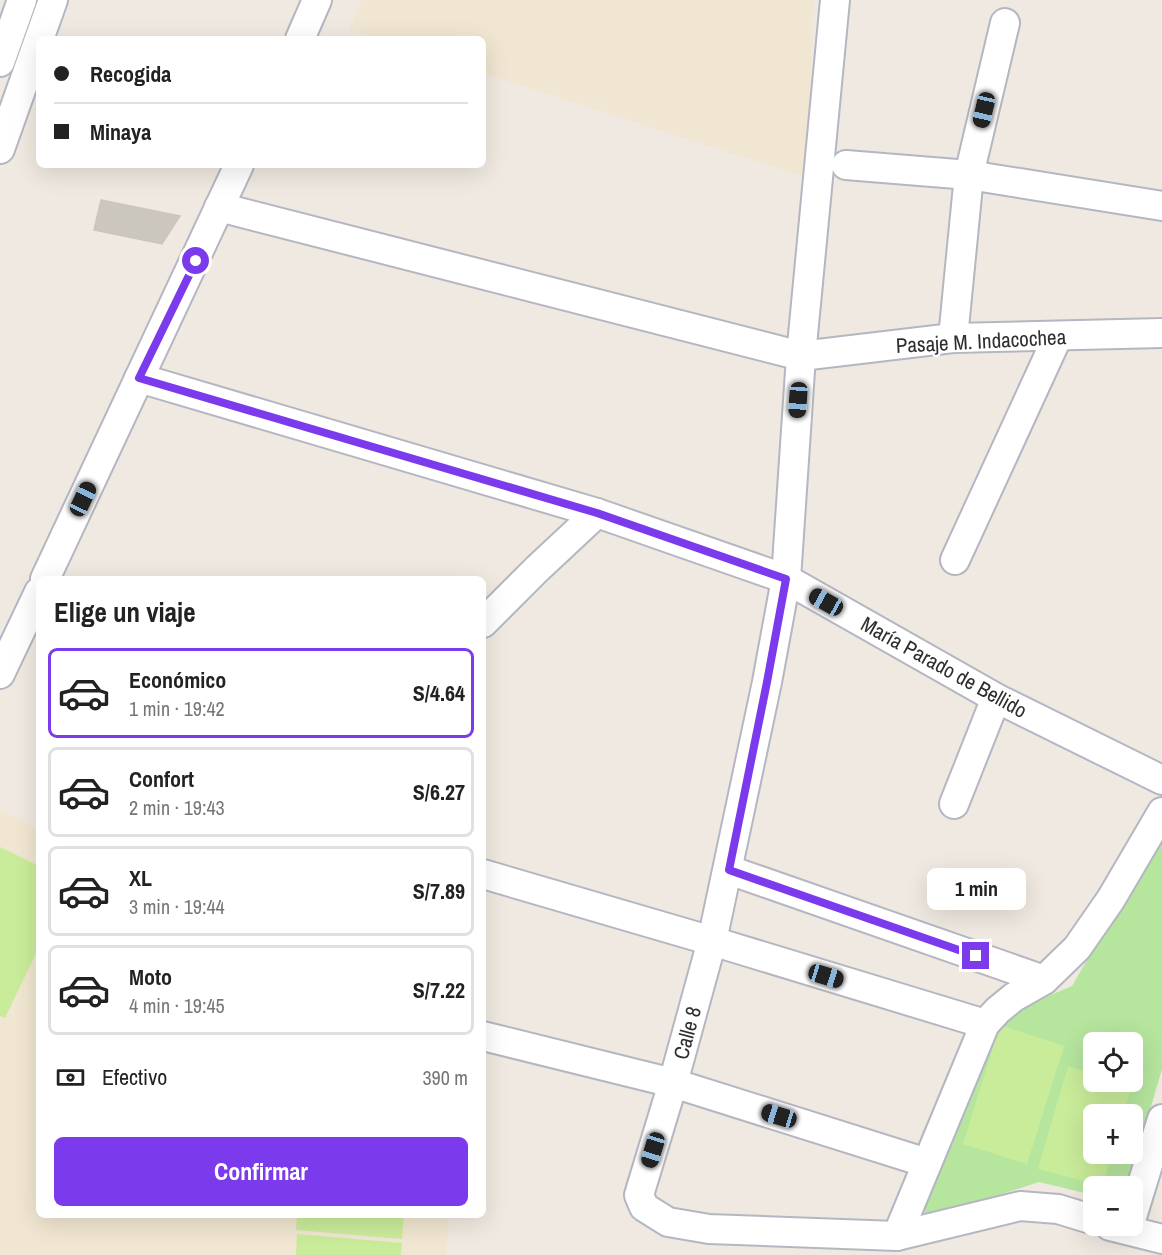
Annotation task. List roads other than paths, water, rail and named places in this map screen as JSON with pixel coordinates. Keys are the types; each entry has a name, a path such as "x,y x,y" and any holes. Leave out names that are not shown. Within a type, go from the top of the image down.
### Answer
{"street":[{"path":"0,62 22,0"},
{"path":"39,36 52,0"},
{"path":"301,36 317,0"},
{"name":"Calle 8","path":"784,1244 668,1222 644,1207 639,1195 673,1083 729,870 786,579 801,356 835,0"},
{"path":"953,338 969,175 1005,23"},
{"path":"0,149 36,46"},
{"path":"846,165 969,175 1162,206"},
{"path":"46,576 196,261 238,168"},
{"path":"219,207 801,356"},
{"name":"Pasaje M. Indacochea","path":"801,356 953,338 1162,333"},
{"path":"955,560 1058,336"},
{"name":"María Parado de Bellido","path":"139,378 597,513 786,579 996,698 1162,780"},
{"path":"486,620 597,513"},
{"path":"0,674 36,597"},
{"path":"954,804 996,698"},
{"path":"897,1236 985,1024 1014,997 1044,980 1077,948 1111,899 1162,813"},
{"path":"729,870 1044,980"},
{"path":"486,875 985,1024"},
{"path":"486,1037 673,1083 927,1163"},
{"path":"1142,1176 1162,1119"},
{"path":"784,1244 897,1236 1020,1206 1058,1209 1083,1217"},
{"path":"1143,1232 1162,1239"}]}
